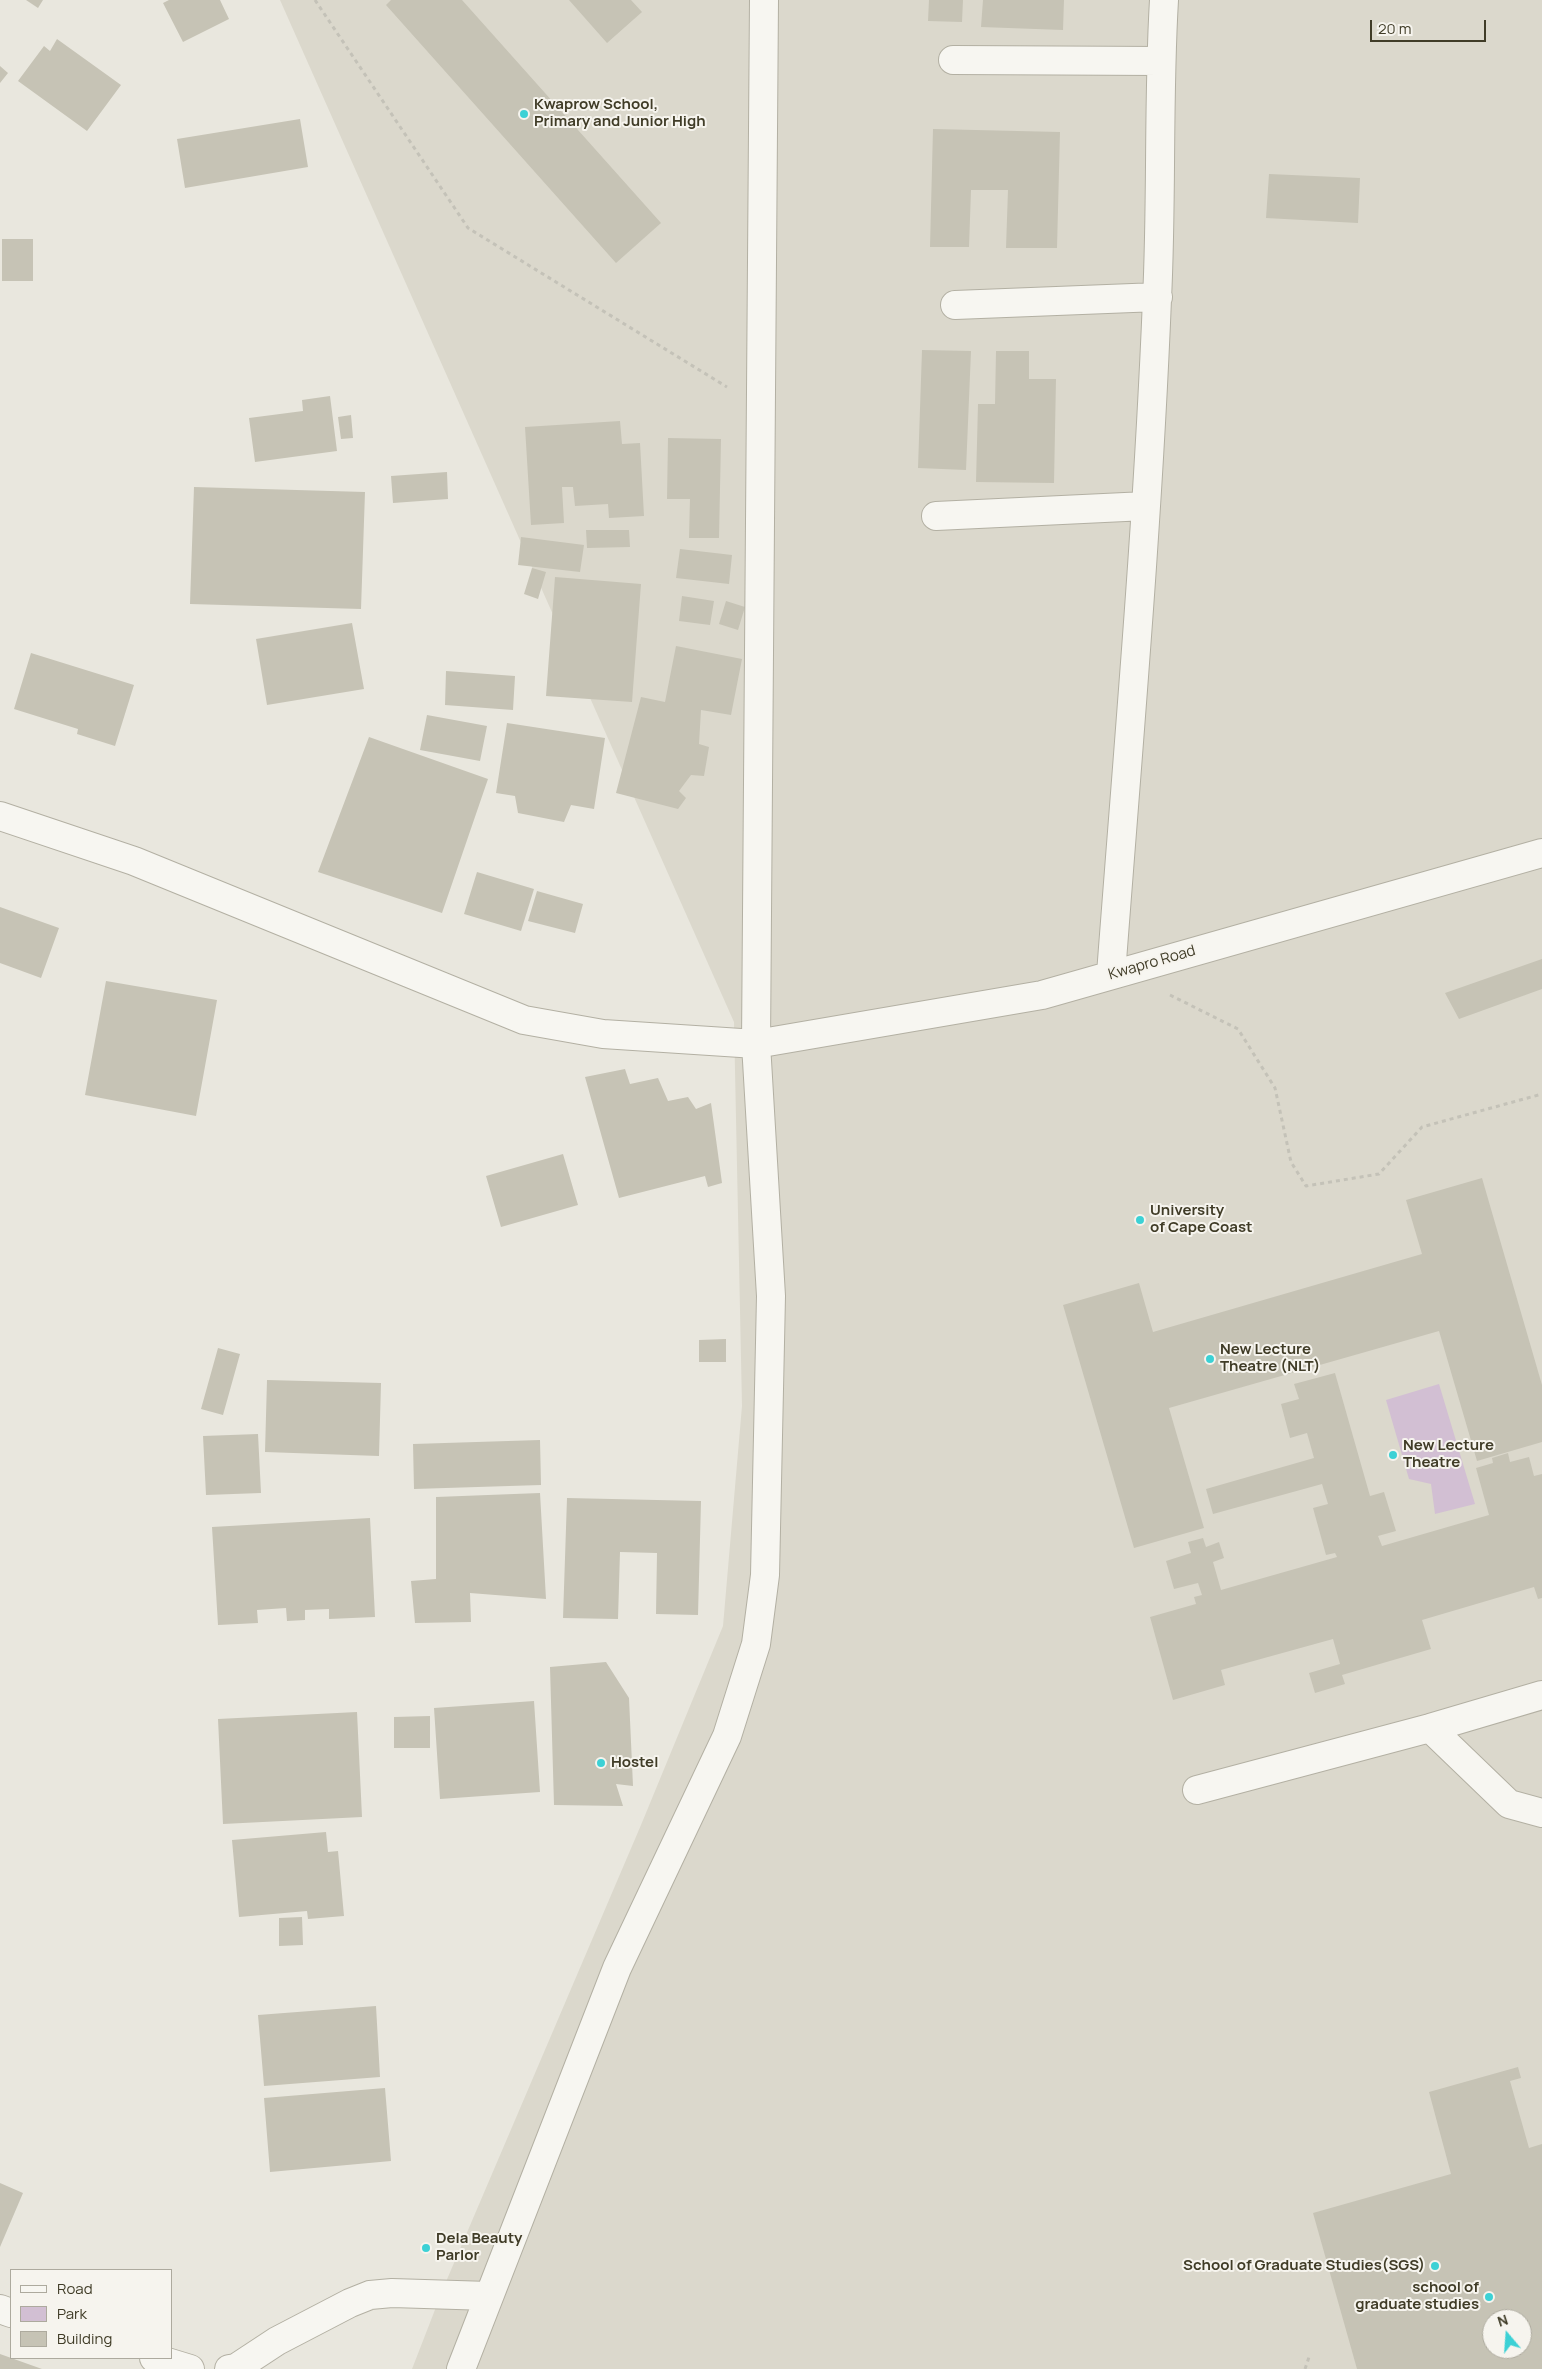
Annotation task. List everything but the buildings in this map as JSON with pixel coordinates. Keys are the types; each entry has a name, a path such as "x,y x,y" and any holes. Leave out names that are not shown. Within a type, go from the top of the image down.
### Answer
{"street":[{"path":"461,2369 617,1968 727,1736 756,1644 765,1575 771,1296 756,1044 764,0"},
{"path":"1111,974 1146,506 1158,297 1160,61 1164,0"},
{"path":"953,60 1160,61"},
{"path":"955,305 1158,297"},
{"path":"936,516 1146,506"},
{"name":"Kwapro Road","path":"0,816 134,861 524,1020 603,1034 756,1044 1042,995 1542,853"},
{"path":"1197,1790 1430,1728 1542,1695"},
{"path":"1430,1728 1509,1804 1542,1813"},
{"path":"229,2369 236,2368 277,2341 350,2303 370,2295 392,2293 490,2296"},
{"path":"157,2359 190,2369"}],"path":[{"path":"314,0 468,228 762,408"},
{"path":"1163,993 1238,1029 1275,1088 1291,1162 1306,1186 1379,1174 1422,1127 1542,1094"},
{"path":"1305,2369 1310,2354"}],"shaded area":[{"name":"University of Cape Coast","path":"280,0 1542,0 1542,2369 412,2369 445,2284 641,1825 723,1626 742,1406 734,1022"}],"green space":[{"path":"1439,1384 1475,1504 1435,1514 1431,1484 1409,1479 1386,1400"}],"place":[{"name":"Kwaprow School, Primary and Junior High","path":"524,114"},
{"name":"University of Cape Coast","path":"1140,1220"},
{"name":"New Lecture Theatre (NLT)","path":"1210,1359"},
{"name":"New Lecture Theatre","path":"1393,1455"},
{"name":"Hostel","path":"601,1763"},
{"name":"Dela Beauty Parlor","path":"426,2248"},
{"name":"School of Graduate Studies(SGS)","path":"1435,2266"},
{"name":"school of graduate studies","path":"1489,2297"}]}
